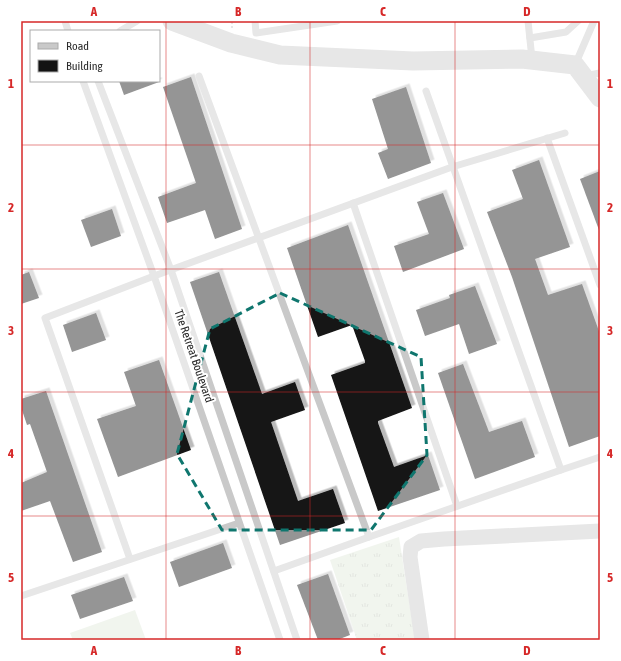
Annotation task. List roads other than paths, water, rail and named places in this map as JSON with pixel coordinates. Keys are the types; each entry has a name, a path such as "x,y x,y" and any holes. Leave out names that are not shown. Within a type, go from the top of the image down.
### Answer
{"street":[{"path":"172,21 231,43 280,55 413,61 532,60 586,71 600,98"},
{"path":"422,640 410,557 411,546 421,541 600,531"}],"lane":[{"path":"122,30 137,21"},
{"path":"255,21 256,32 337,21"},
{"path":"528,21 532,60"},
{"path":"530,38 566,32 578,21"},
{"path":"586,71 594,21"},
{"path":"199,76 369,537"},
{"name":"The Retreat Boulevard","path":"83,82 154,276 280,640"},
{"path":"98,82 171,270 297,640"},
{"path":"426,91 561,470"},
{"path":"130,559 46,318 154,276 452,167 565,133"},
{"path":"547,138 600,285"},
{"path":"353,203 457,506"},
{"path":"274,571 600,457"},
{"path":"21,596 239,523"}]}
